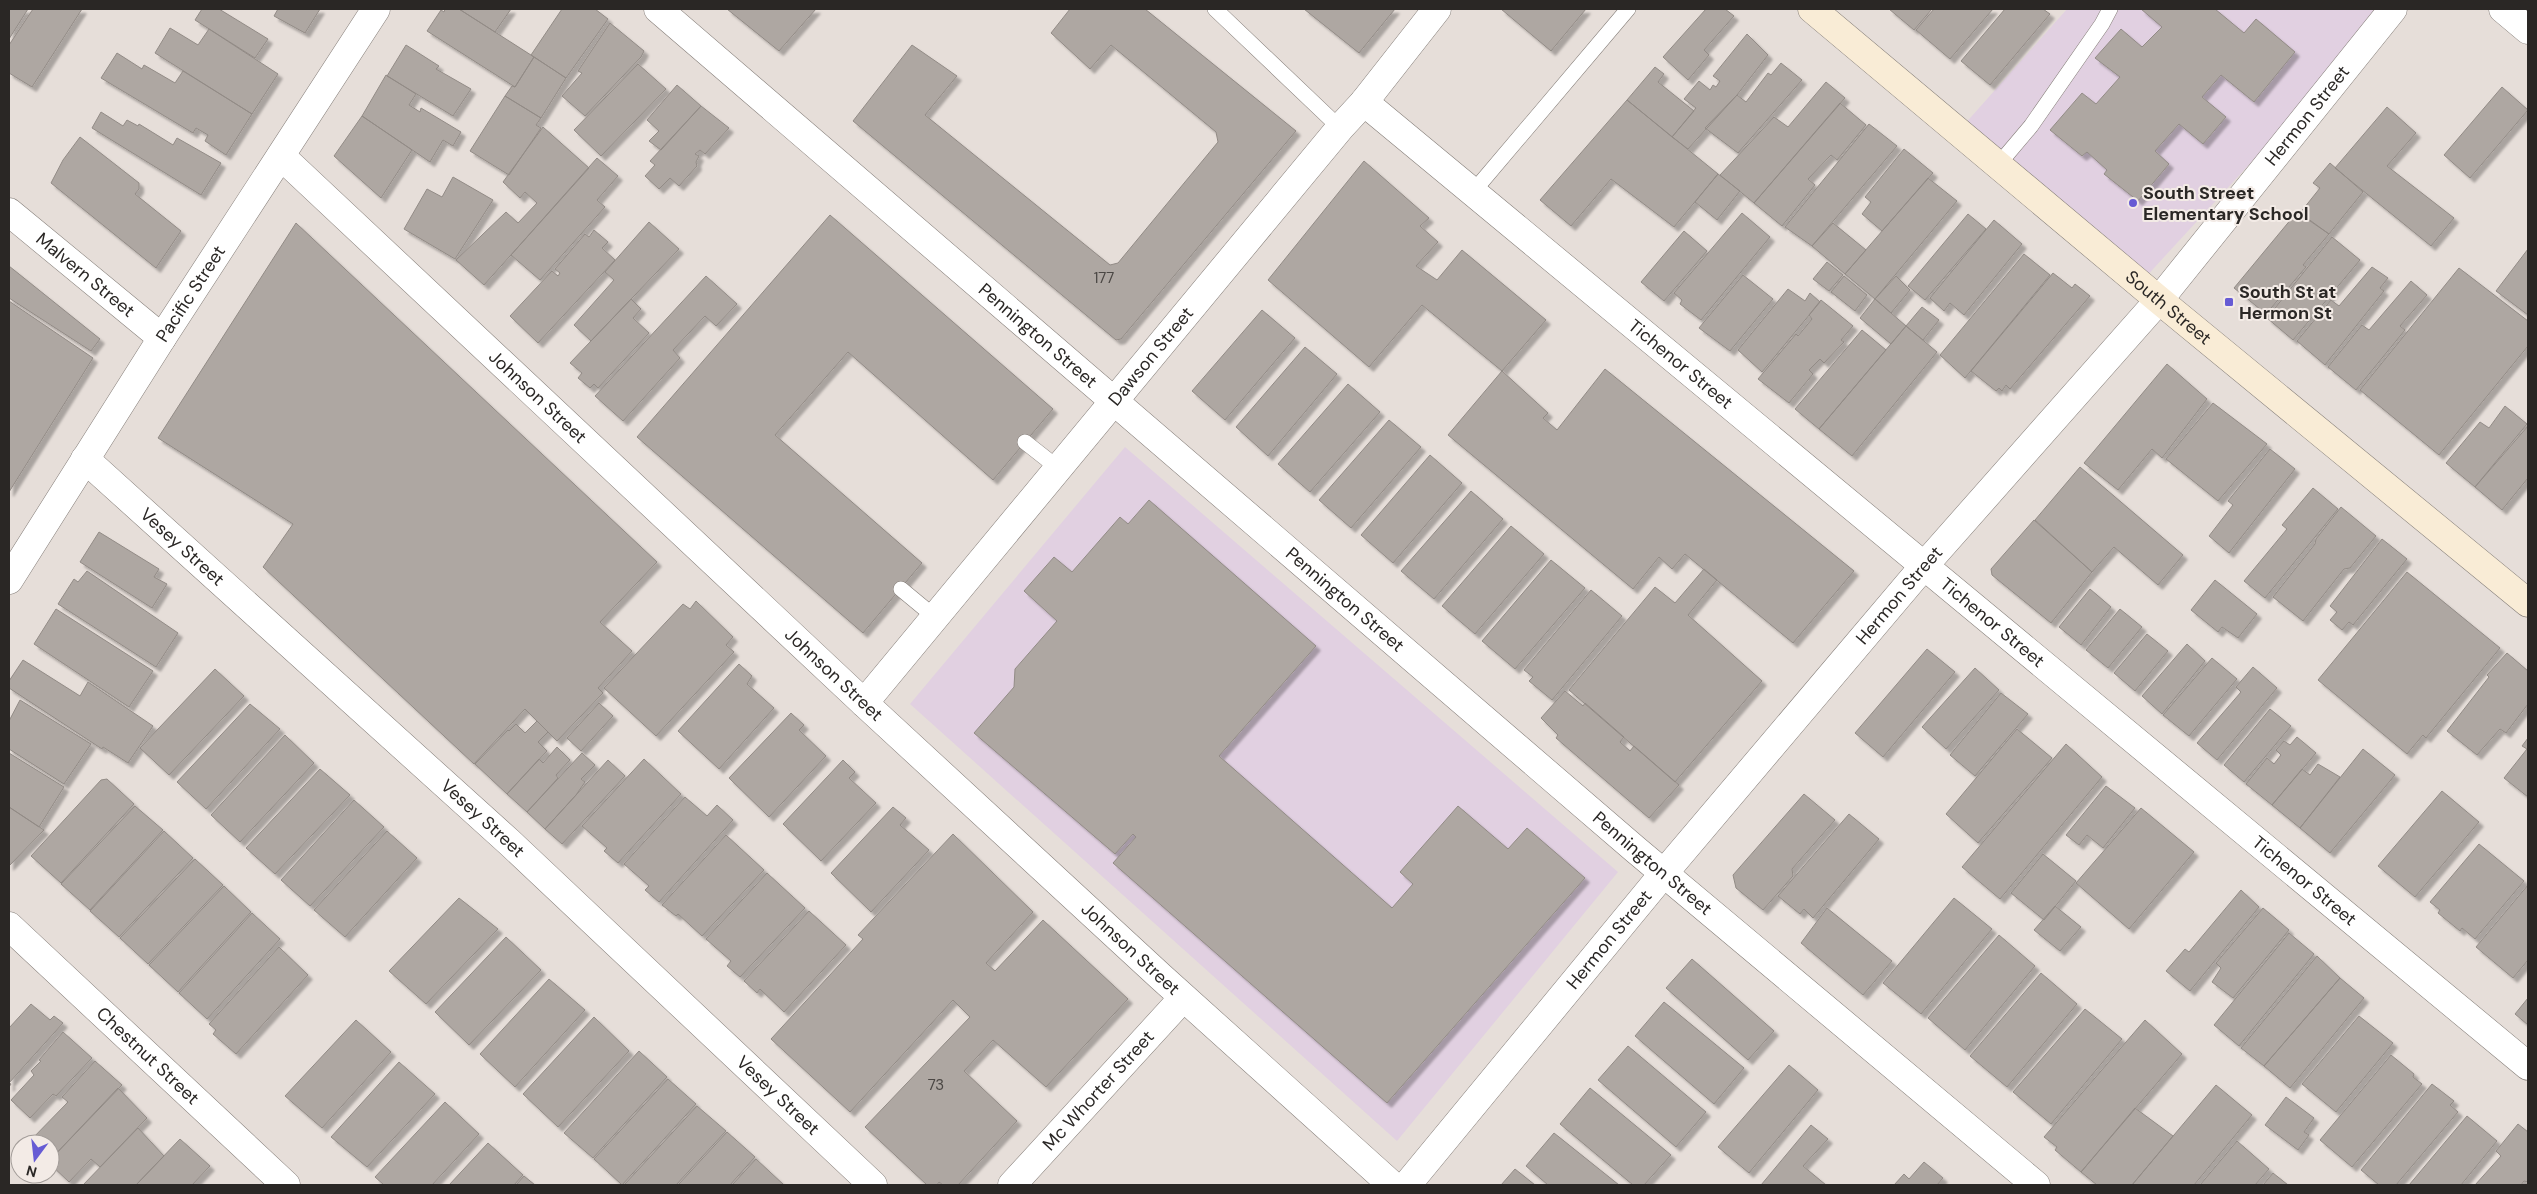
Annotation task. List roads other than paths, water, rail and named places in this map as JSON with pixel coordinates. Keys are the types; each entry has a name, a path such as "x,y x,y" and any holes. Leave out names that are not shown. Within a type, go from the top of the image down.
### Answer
{"main road":[{"name":"South Street","path":"1812,9 2159,300 2528,604"}],"street":[{"name":"Pacific Street","path":"9,580 162,338 376,9"},
{"name":"Pennington Street","path":"658,9 1664,874 2036,1185"},
{"name":"Dawson Street","path":"864,703 1340,128 1364,102 1437,9"},
{"name":"Hermon Street","path":"1407,1185 1664,874 1923,567 2159,300 2393,9"},
{"path":"2503,9 2528,30"},
{"name":"Tichenor Street","path":"1364,102 1923,567 2528,1066"},
{"name":"Johnson Street","path":"281,156 864,703 1184,998 1392,1185"},
{"name":"Malvern Street","path":"9,212 162,338"},
{"name":"Vesey Street","path":"85,459 509,842 873,1185"},
{"name":"Chestnut Street","path":"9,926 286,1185"},
{"name":"Mc Whorter Street","path":"1012,1185 1184,998"}],"lane":[{"path":"1215,9 1340,128"},
{"path":"1472,192 1628,9"},
{"path":"1998,165 2032,126 2102,24 2110,9"},
{"path":"1025,442 1058,468"},
{"path":"901,589 936,618"}],"place":[{"name":"South Street Elementary School","path":"2133,203"},
{"name":"South St at Hermon St","path":"2229,302"}]}
